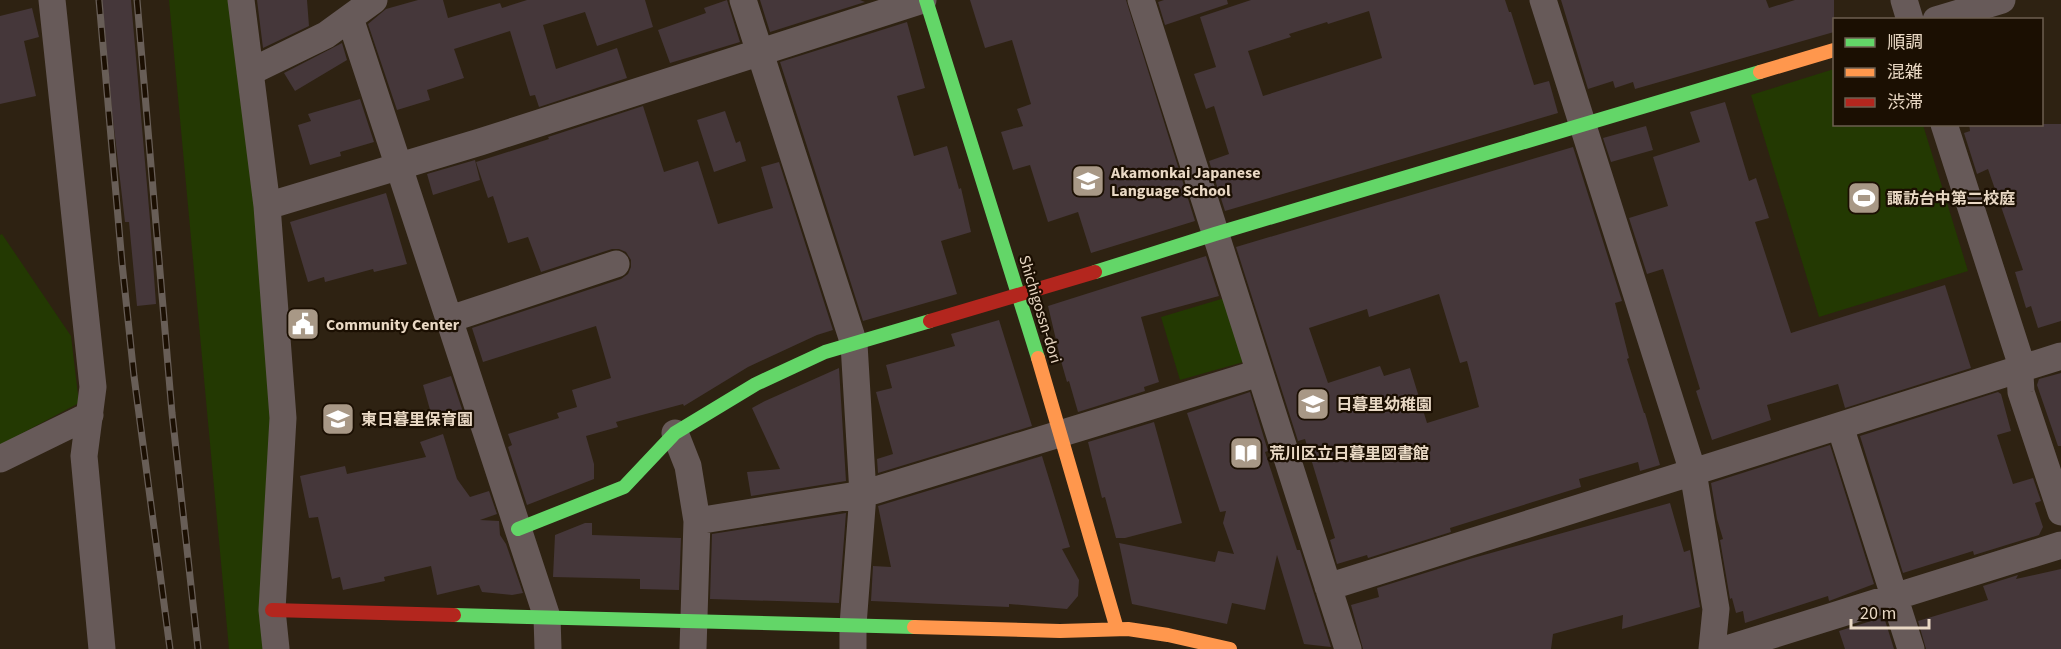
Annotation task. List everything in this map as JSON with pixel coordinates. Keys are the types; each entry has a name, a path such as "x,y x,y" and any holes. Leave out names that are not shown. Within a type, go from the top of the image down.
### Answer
{"street":[{"path":"52,0 93,387 84,456 102,649"},
{"path":"242,0 267,206 283,418 273,610 276,649"},
{"path":"250,72 326,35 374,0"},
{"path":"743,0 854,344 863,494 853,637"},
{"path":"267,206 924,0"},
{"name":"Shichigossn-dori","path":"924,0 1020,294 1060,434 1124,636"},
{"path":"1141,0 1348,649"},
{"path":"1543,0 1693,472 1716,609 1712,649"},
{"path":"1904,0 1909,18"},
{"path":"1942,18 2001,0"},
{"path":"350,18 547,617 548,649"},
{"path":"518,529 624,487 675,433 756,384 825,352 1833,50"},
{"path":"1945,126 2019,357 2021,393 2061,512"},
{"path":"450,319 616,264"},
{"path":"1328,587 2061,356"},
{"path":"697,521 863,494 1259,373"},
{"path":"0,459 90,415"},
{"path":"1840,426 1911,649"},
{"path":"675,433 688,466 697,521 693,649"},
{"path":"1727,649 2061,545"},
{"path":"273,610 693,621 853,637 1060,631 1124,636 1168,635 1230,649"}],"green space":[{"path":"169,0 233,0 274,381 264,649 229,649"},
{"name":"諏訪台中第二校庭","path":"1833,69 1833,126 1923,126 1968,271 1819,317 1751,95"},
{"path":"2,234 71,336 79,403 0,445 0,235"},
{"path":"1228,297 1247,361 1180,380 1161,317"}],"building":[{"path":"102,0 131,0 156,304 137,306 129,222 125,222 112,111"},
{"path":"257,0 307,0 309,26 263,48"},
{"path":"418,0 443,0 448,18 500,3 502,8 527,0 645,0 653,27 597,46 585,12 543,25 556,69 617,48 627,78 539,107 535,95 530,96 510,31 454,49 464,78 427,90 430,100 397,110 368,24 386,9"},
{"path":"727,0 740,42 670,63 658,30 706,13 704,8"},
{"path":"760,0 860,0 865,2 770,32"},
{"path":"970,0 1126,0 1195,221 1091,253 1078,212 1048,222 1030,165 1013,170 1001,132 1023,126 1017,109 1031,104 1012,40 985,48"},
{"path":"1164,0 1227,0 1228,4 1165,25 1158,2"},
{"path":"1251,0 1505,0 1511,12 1534,85 1549,81 1558,113 1225,211 1209,161 1229,154 1214,106 1206,109 1194,74 1216,67 1200,17","holes":["1369,11 1382,58 1263,96 1248,51 1291,37 1289,34"]},
{"path":"1561,0 1766,0 1769,8 1795,0 1834,0 1833,32 1635,89 1633,82 1615,88 1613,81 1588,89"},
{"path":"32,8 39,37 24,41 36,96 0,104 0,16"},
{"path":"907,22 925,88 897,96 914,156 947,146 959,189 961,188 971,232 941,241 957,294 863,321 780,62"},
{"path":"342,43 347,60 295,91 284,73"},
{"path":"360,99 374,142 340,152 341,156 310,165 298,125 311,121 308,114"},
{"path":"1725,102 1749,181 1756,178 1769,218 1755,222 1791,333 1945,285 1971,368 1845,408 1838,384 1767,405 1771,420 1712,440 1696,391 1700,389 1663,269 1647,274 1629,218 1668,206 1653,157 1700,142 1690,112"},
{"path":"643,106 664,172 698,161 718,224 773,208 761,167 779,162 833,330 817,335 748,367 684,406 683,404 616,422 618,427 586,436 594,464 594,479 527,505 508,447 512,445 508,434 559,418 557,413 577,407 572,390 611,378 596,326 483,362 472,328 621,279 628,274 631,260 626,252 612,249 541,272 528,237 508,243 493,196 488,198 476,162"},
{"path":"725,111 736,143 740,141 746,161 714,172 697,120"},
{"path":"2061,124 2061,321 2038,328 2031,306 2026,308 2015,272 2023,270 1988,169 1977,174 1964,133 1970,131 1969,126"},
{"path":"1646,126 1653,150 1611,162 1603,138"},
{"path":"1573,147 1622,301 1615,303 1629,358 1627,359 1660,465 1640,471 1638,462 1579,479 1581,487 1450,528 1451,532 1368,558 1367,555 1337,564 1330,540 1335,538 1305,439 1298,441 1236,247","holes":["1439,294 1460,363 1467,361 1479,407 1427,423 1410,368 1384,376 1380,366 1328,383 1309,328 1367,309 1369,317"]},
{"path":"475,160 480,180 433,195 427,174"},
{"path":"386,193 407,264 374,272 373,269 325,282 324,277 308,282 290,222"},
{"path":"1206,256 1219,296 1141,317 1159,382 1144,387 1145,391 1078,412 1061,361 1048,306"},
{"path":"999,320 1032,426 878,473 877,459 893,454 876,392 892,388 886,365 955,346 951,334"},
{"path":"839,368 846,481 751,496 747,472 780,469 752,408"},
{"path":"2061,373 2061,446 2058,446 2037,385 2039,379"},
{"path":"451,376 464,415 434,424 423,385"},
{"path":"1250,392 1268,451 1265,452 1331,647 1304,644 1277,555 1265,610 1232,603 1227,624 1132,604 1119,543 1215,562 1218,551 1234,554 1223,523 1226,511 1220,512 1187,413"},
{"path":"1998,392 2001,394 2011,431 1997,435 2013,484 2033,478 2041,501 2035,503 2043,527 2039,535 1974,555 1973,551 1903,573 1860,436"},
{"path":"1154,422 1182,523 1125,538 1116,538 1105,497 1102,498 1088,442"},
{"path":"443,434 457,479 470,497 489,491 497,514 480,520 499,521 500,535 506,544 523,593 512,595 482,592 479,585 437,595 431,566 384,577 385,581 343,590 340,577 332,579 318,517 309,518 300,476 345,466 347,474 426,457 420,442"},
{"path":"1830,445 1874,584 1829,601 1828,596 1745,623 1743,611 1736,613 1732,598 1730,599 1720,540 1723,539 1711,483"},
{"path":"1042,456 1070,547 1062,549 1079,580 1078,596 1067,609 1009,604 1009,607 871,601 873,566 891,567 878,506"},
{"path":"1670,503 1684,552 1690,550 1700,607 1622,629 1623,615 1553,634 1551,649 1363,649 1351,605 1379,597 1377,588 1473,558"},
{"path":"846,513 839,603 710,599 712,534"},
{"path":"585,523 592,523 592,535 681,538 679,590 640,589 640,579 553,577 555,535"},
{"path":"2061,569 2061,649 1926,649 1918,621 1988,600 1983,586 2018,575 2016,579"},
{"path":"1884,617 1894,649 1845,649 1839,631"}],"railway":[{"path":"99,0 134,376 170,649"},
{"path":"137,0 172,413 198,649"}],"traffic: fast":[{"path":"926,0 1038,358"},
{"path":"1095,272 1215,234 1760,72"},
{"path":"518,529 624,487 675,433 756,384 825,352 930,321"},
{"path":"454,615 914,627"}],"traffic: slow":[{"path":"1760,72 1833,50"},
{"path":"1038,358 1117,629"},
{"path":"914,627 1060,631 1128,629 1168,635 1230,649"}],"traffic: jam":[{"path":"930,321 1095,272"},
{"path":"272,610 454,615"}],"place":[{"name":"Akamonkai Japanese Language School","path":"1088,181"},
{"name":"諏訪台中第二校庭","path":"1864,198"},
{"name":"Community Center","path":"303,324"},
{"name":"日暮里幼稚園","path":"1313,404"},
{"name":"東日暮里保育園","path":"338,419"},
{"name":"荒川区立日暮里図書館","path":"1246,453"}]}
